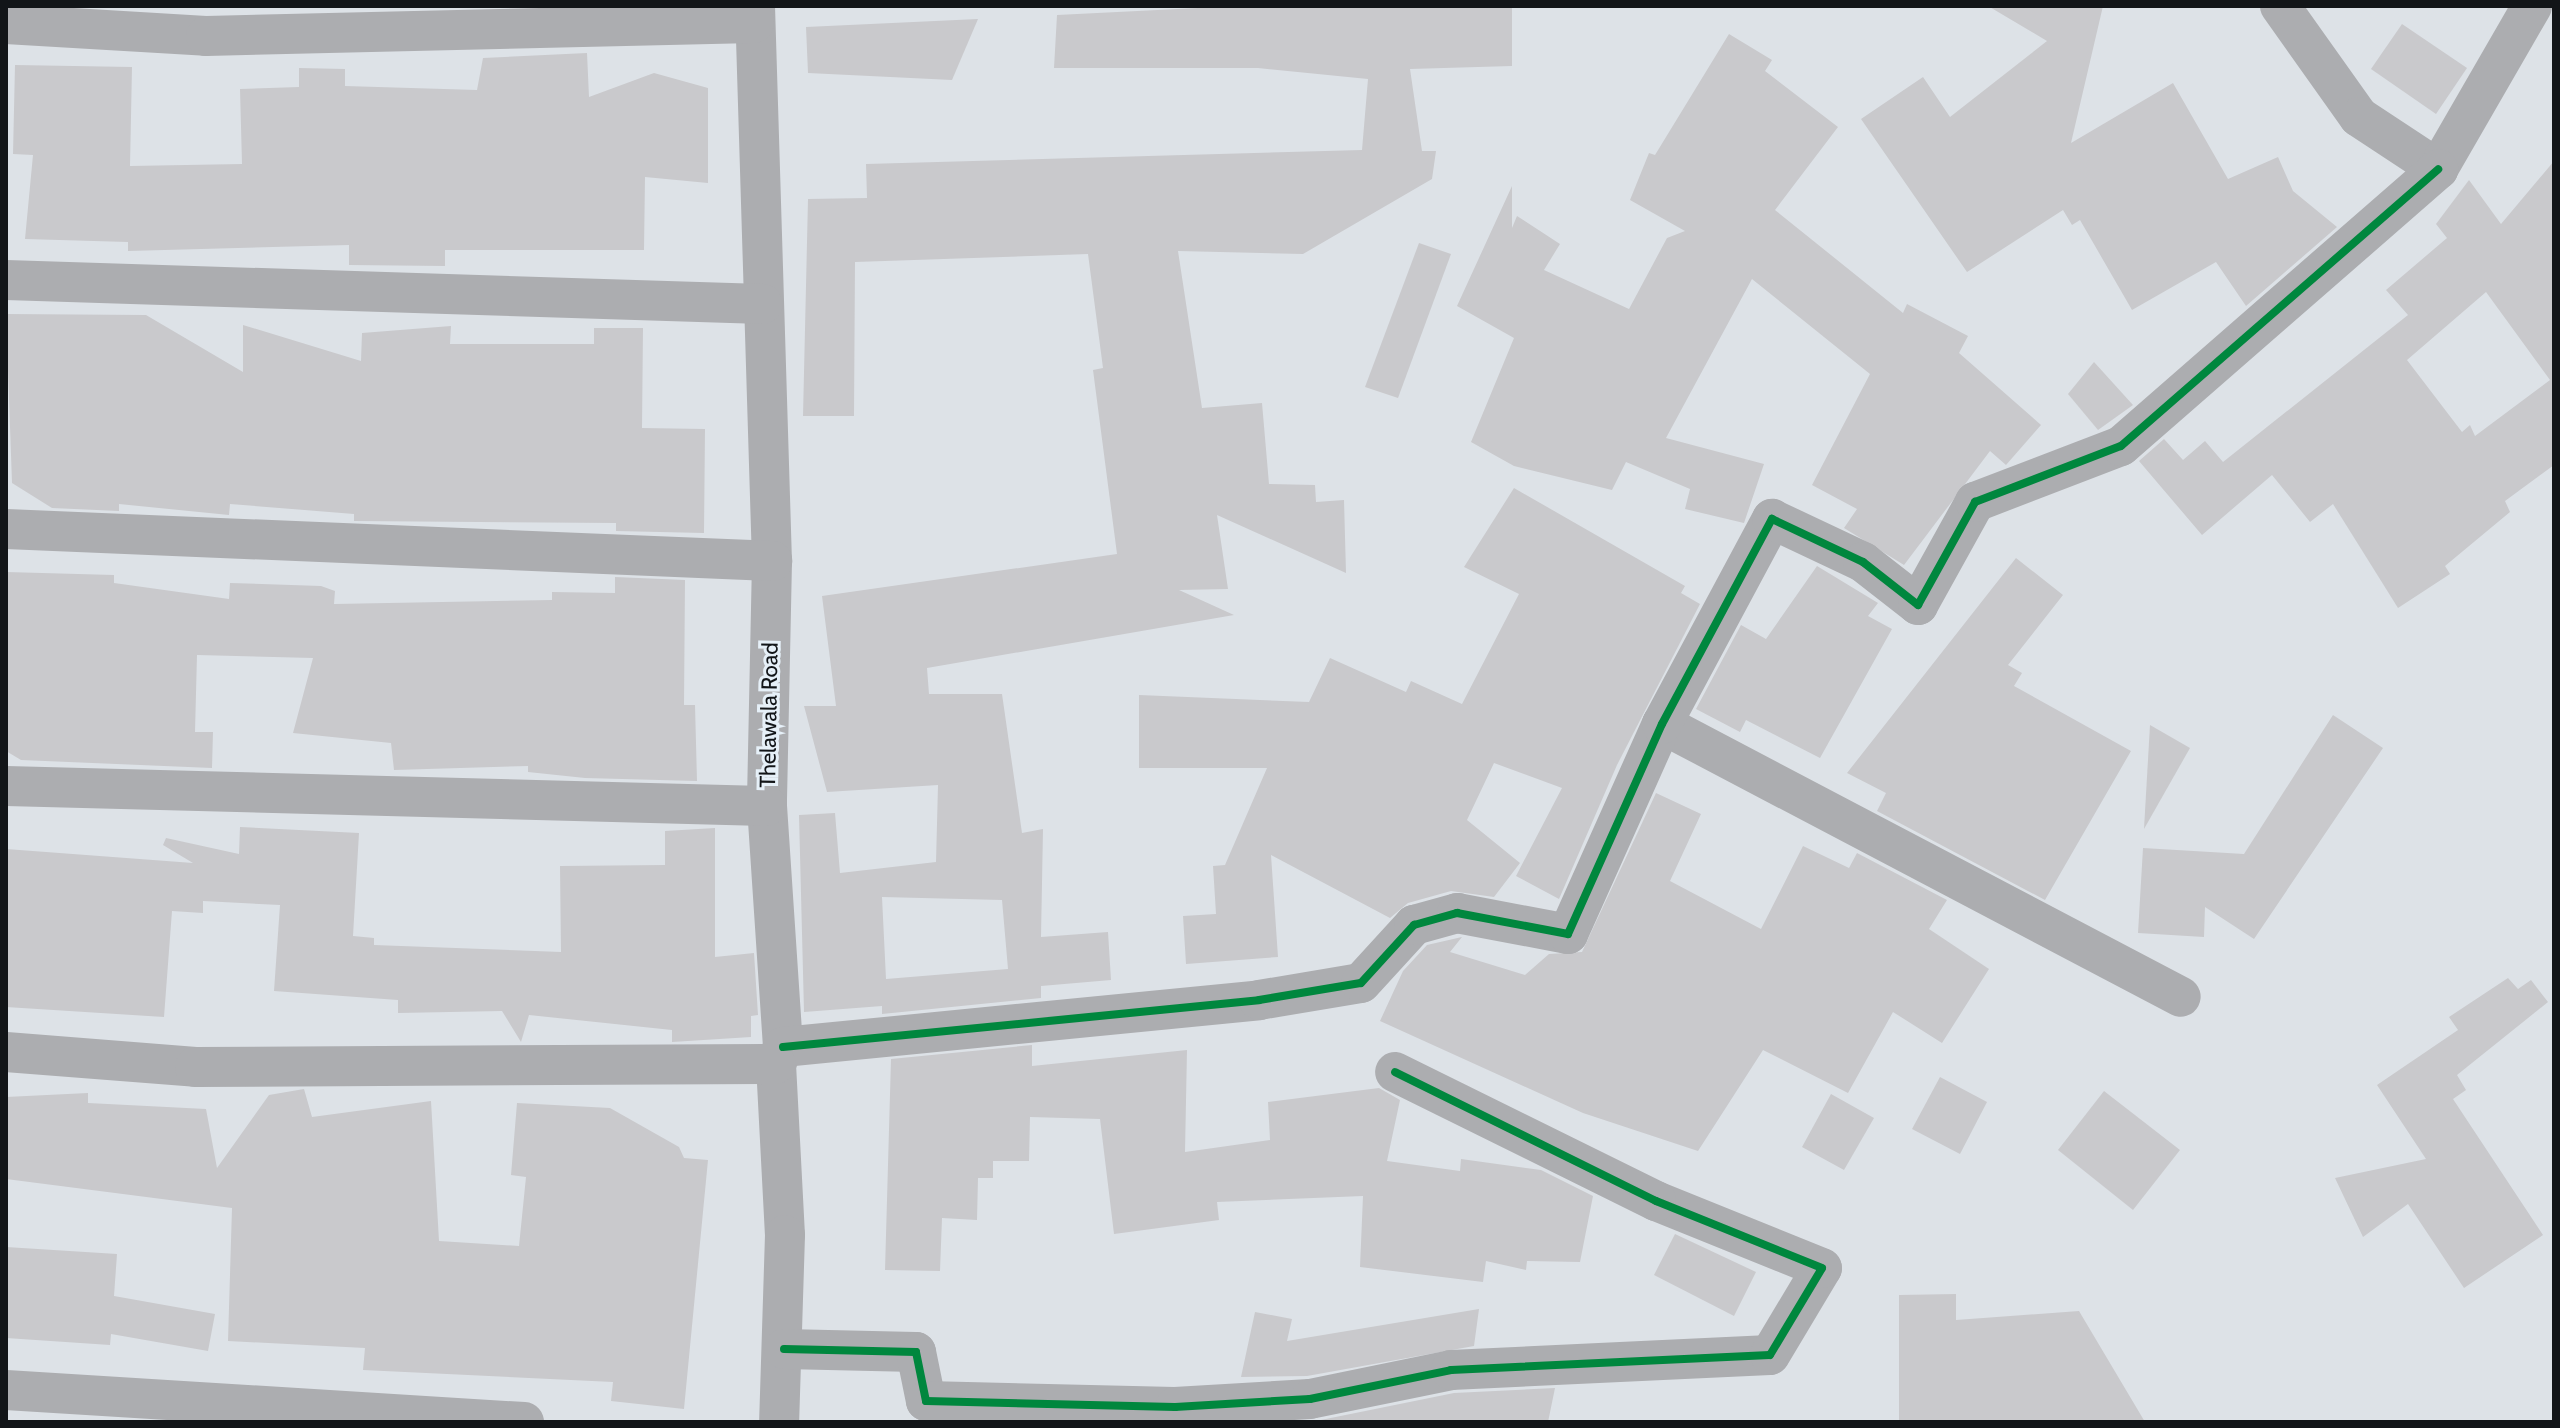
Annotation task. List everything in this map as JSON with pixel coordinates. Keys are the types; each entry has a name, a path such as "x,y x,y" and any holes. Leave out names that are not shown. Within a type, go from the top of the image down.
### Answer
{"street":[{"path":"2280,6 2288,26 2359,117 2438,169"},
{"path":"6,1052 195,1067 780,1055 1259,1000 1361,983 1414,925 1457,913 1568,934 1662,724 1772,519 1863,562 1918,605 1975,502 2121,446 2438,169 2532,6"},
{"path":"6,24 206,36 754,14"},
{"name":"Thelawala Road","path":"754,14 772,561 767,806 780,1055 784,1349 779,1422"},
{"path":"6,280 763,304"},
{"path":"6,529 772,561"},
{"path":"1662,724 2181,997"},
{"path":"6,786 767,806"},
{"path":"784,1349 916,1352 926,1401 1175,1407 1310,1399 1451,1370 1770,1355 1822,1268 1656,1201 1395,1072"},
{"path":"6,1390 524,1422"}],"building":[{"path":"1238,6 1512,8 1512,66 1410,69 1422,151 1436,151 1432,179 1303,254 1178,251 1202,408 1262,403 1269,484 1315,485 1316,502 1344,500 1346,573 1217,515 1228,589 1179,590 1234,615 927,668 929,694 1002,694 1022,833 1043,829 1041,937 1108,932 1111,980 1041,986 1041,998 882,1014 882,1006 804,1012 799,815 835,813 840,873 936,862 938,785 827,792 804,706 836,706 822,596 1117,554 1093,370 1103,368 1088,254 855,262 854,416 803,416 808,199 867,198 866,164 1362,150 1368,79 1258,68 1054,68 1057,15","holes":["882,897 1002,900 1008,969 886,979"]},
{"path":"1988,6 2103,6 2071,143 2173,83 2228,179 2278,157 2293,191 2337,227 2246,306 2216,262 2132,310 2080,220 2072,225 2063,210 1967,272 1861,119 1923,77 1950,117 2047,41"},
{"path":"978,19 952,80 808,73 806,27"},
{"path":"2402,24 2467,68 2436,114 2371,69"},
{"path":"1729,34 1772,60 1765,71 1838,127 1775,210 1903,313 1907,304 1968,336 1959,353 2041,425 2006,465 1990,451 1904,565 1844,528 1857,509 1812,485 1870,374 1752,279 1666,438 1764,464 1744,523 1685,509 1690,489 1626,462 1612,490 1514,466 1471,442 1514,338 1457,306 1512,186 1512,228 1517,216 1560,244 1544,270 1629,309 1667,238 1685,231 1630,200 1649,153 1655,155"},
{"path":"587,53 589,97 654,73 708,88 708,183 645,177 644,250 445,250 445,266 349,265 349,245 128,251 128,242 25,239 33,155 13,154 15,65 132,67 130,166 242,164 240,89 299,87 299,68 345,69 345,86 477,90 483,58"},
{"path":"2554,161 2554,465 2505,501 2510,512 2445,566 2450,574 2398,608 2333,504 2310,522 2272,475 2202,535 2139,461 2164,439 2183,460 2205,441 2223,462 2408,315 2386,290 2447,238 2436,224 2469,180 2501,224","holes":["2486,292 2550,380 2475,436 2470,425 2462,432 2407,360"]},
{"path":"1419,243 1451,254 1398,398 1365,387"},
{"path":"6,314 146,315 243,372 243,325 361,361 362,333 451,326 450,344 594,344 594,328 643,328 642,428 705,429 704,533 616,531 616,523 354,521 354,514 230,504 229,515 119,504 119,511 52,508 12,483"},
{"path":"2094,362 2133,405 2098,430 2068,394"},
{"path":"1514,488 1685,586 1681,593 1700,604 1617,765 1559,899 1516,876 1562,788 1494,763 1467,820 1520,863 1494,897 1451,891 1408,903 1390,918 1271,855 1278,957 1186,964 1183,916 1216,914 1213,866 1225,865 1267,768 1139,768 1139,695 1309,702 1330,658 1406,692 1411,681 1462,704 1519,594 1464,567"},
{"path":"2016,558 2063,595 2008,665 2022,673 2014,686 2131,751 2045,900 1877,811 1886,793 1847,773"},
{"path":"1817,566 1878,603 1868,616 1892,629 1820,758 1746,720 1740,732 1696,709 1741,625 1766,639"},
{"path":"6,572 114,575 114,583 229,599 230,583 321,586 335,591 334,604 552,600 552,592 615,593 615,577 685,580 684,705 695,705 697,781 585,778 528,772 528,766 394,770 391,743 293,733 313,658 197,655 195,732 213,732 212,768 21,760 6,751"},
{"path":"2333,715 2383,748 2254,939 2205,907 2204,937 2138,933 2143,848 2244,854"},
{"path":"2150,725 2190,748 2144,829"},
{"path":"1656,793 1701,814 1670,881 1761,929 1803,846 1849,868 1857,853 1947,900 1929,929 1989,969 1942,1043 1893,1012 1848,1093 1763,1050 1698,1151 1583,1113 1380,1021 1403,971 1427,945 1462,937 1450,952 1525,975 1549,954 1582,952"},
{"path":"240,827 359,833 353,936 374,938 374,945 561,952 560,866 665,865 665,831 715,828 715,957 754,953 758,1015 751,1016 751,1037 672,1042 672,1030 529,1015 521,1042 502,1011 398,1013 398,1000 274,991 280,905 203,901 203,913 172,911 164,1017 6,1007 6,849 193,863 163,845 166,838 239,854"},
{"path":"2508,978 2518,989 2531,980 2548,1002 2457,1075 2466,1090 2453,1099 2543,1235 2464,1288 2408,1204 2363,1237 2335,1178 2426,1159 2377,1085 2458,1030 2449,1017"},
{"path":"1032,1045 1032,1066 1187,1050 1185,1152 1270,1140 1268,1102 1379,1088 1400,1100 1387,1161 1460,1171 1461,1159 1541,1170 1593,1196 1580,1262 1527,1261 1526,1270 1486,1261 1483,1282 1360,1267 1363,1196 1217,1202 1219,1220 1114,1234 1100,1119 1030,1117 1029,1161 993,1161 993,1178 978,1178 977,1220 942,1218 940,1271 885,1270 891,1059"},
{"path":"1940,1077 1987,1102 1960,1154 1912,1129"},
{"path":"304,1089 312,1117 431,1101 439,1241 519,1246 526,1177 511,1175 517,1103 610,1108 679,1147 684,1158 708,1160 684,1409 611,1401 613,1382 363,1370 365,1348 228,1341 232,1208 6,1179 6,1097 88,1093 88,1103 206,1109 217,1168 269,1095"},
{"path":"2104,1091 2180,1150 2133,1210 2058,1150"},
{"path":"1831,1094 1874,1118 1844,1170 1802,1147"},
{"path":"1675,1234 1756,1272 1734,1316 1654,1275"},
{"path":"6,1247 117,1254 114,1296 215,1314 208,1351 111,1334 110,1345 6,1338"},
{"path":"1956,1294 1956,1320 2079,1311 2145,1422 1899,1422 1899,1295"},
{"path":"1479,1309 1474,1346 1307,1376 1241,1377 1255,1312 1292,1319 1287,1341"},
{"path":"1555,1388 1548,1422 1311,1422 1454,1393"}],"cycle path":[{"path":"783,1047 1259,1000 1361,983 1414,925 1457,913 1568,934 1662,724 1772,519 1863,562 1918,605 1975,502 2121,446 2438,169"},
{"path":"784,1349 916,1352 926,1401 1175,1407 1310,1399 1451,1370 1770,1355 1822,1268 1656,1201 1395,1072"}]}
